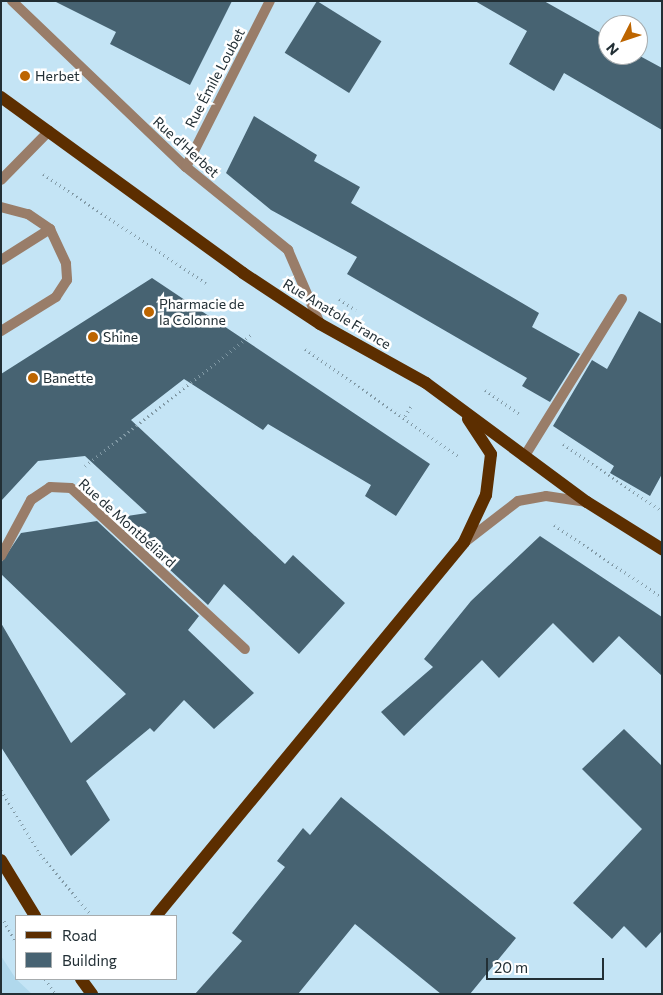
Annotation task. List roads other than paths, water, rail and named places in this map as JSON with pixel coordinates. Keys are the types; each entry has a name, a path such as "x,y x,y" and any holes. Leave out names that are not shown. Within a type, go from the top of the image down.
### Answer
{"main road":[{"name":"Rue Anatole France","path":"1,97 320,324 426,383 586,502 660,544"},
{"path":"157,915 464,542 489,479 491,454 463,411"},
{"path":"1,860 34,915"}],"street":[{"name":"Rue d'Herbet","path":"12,1 186,167 288,250 320,324"},
{"name":"Rue Émile Loubet","path":"186,167 270,1"},
{"path":"1,180 50,131"},
{"path":"1,207 28,214 50,230 66,264 67,280 56,296 1,331"},
{"path":"1,260 50,230"},
{"path":"524,457 622,299"},
{"name":"Rue de Montbéliard","path":"1,556 31,500 50,487 71,488 245,649"},
{"path":"464,542 518,501 546,496 586,502"}],"place":[{"name":"Herbet","path":"25,76"},
{"name":"Pharmacie de la Colonne","path":"149,312"},
{"name":"Shine","path":"93,337"},
{"name":"Banette","path":"33,378"}]}
